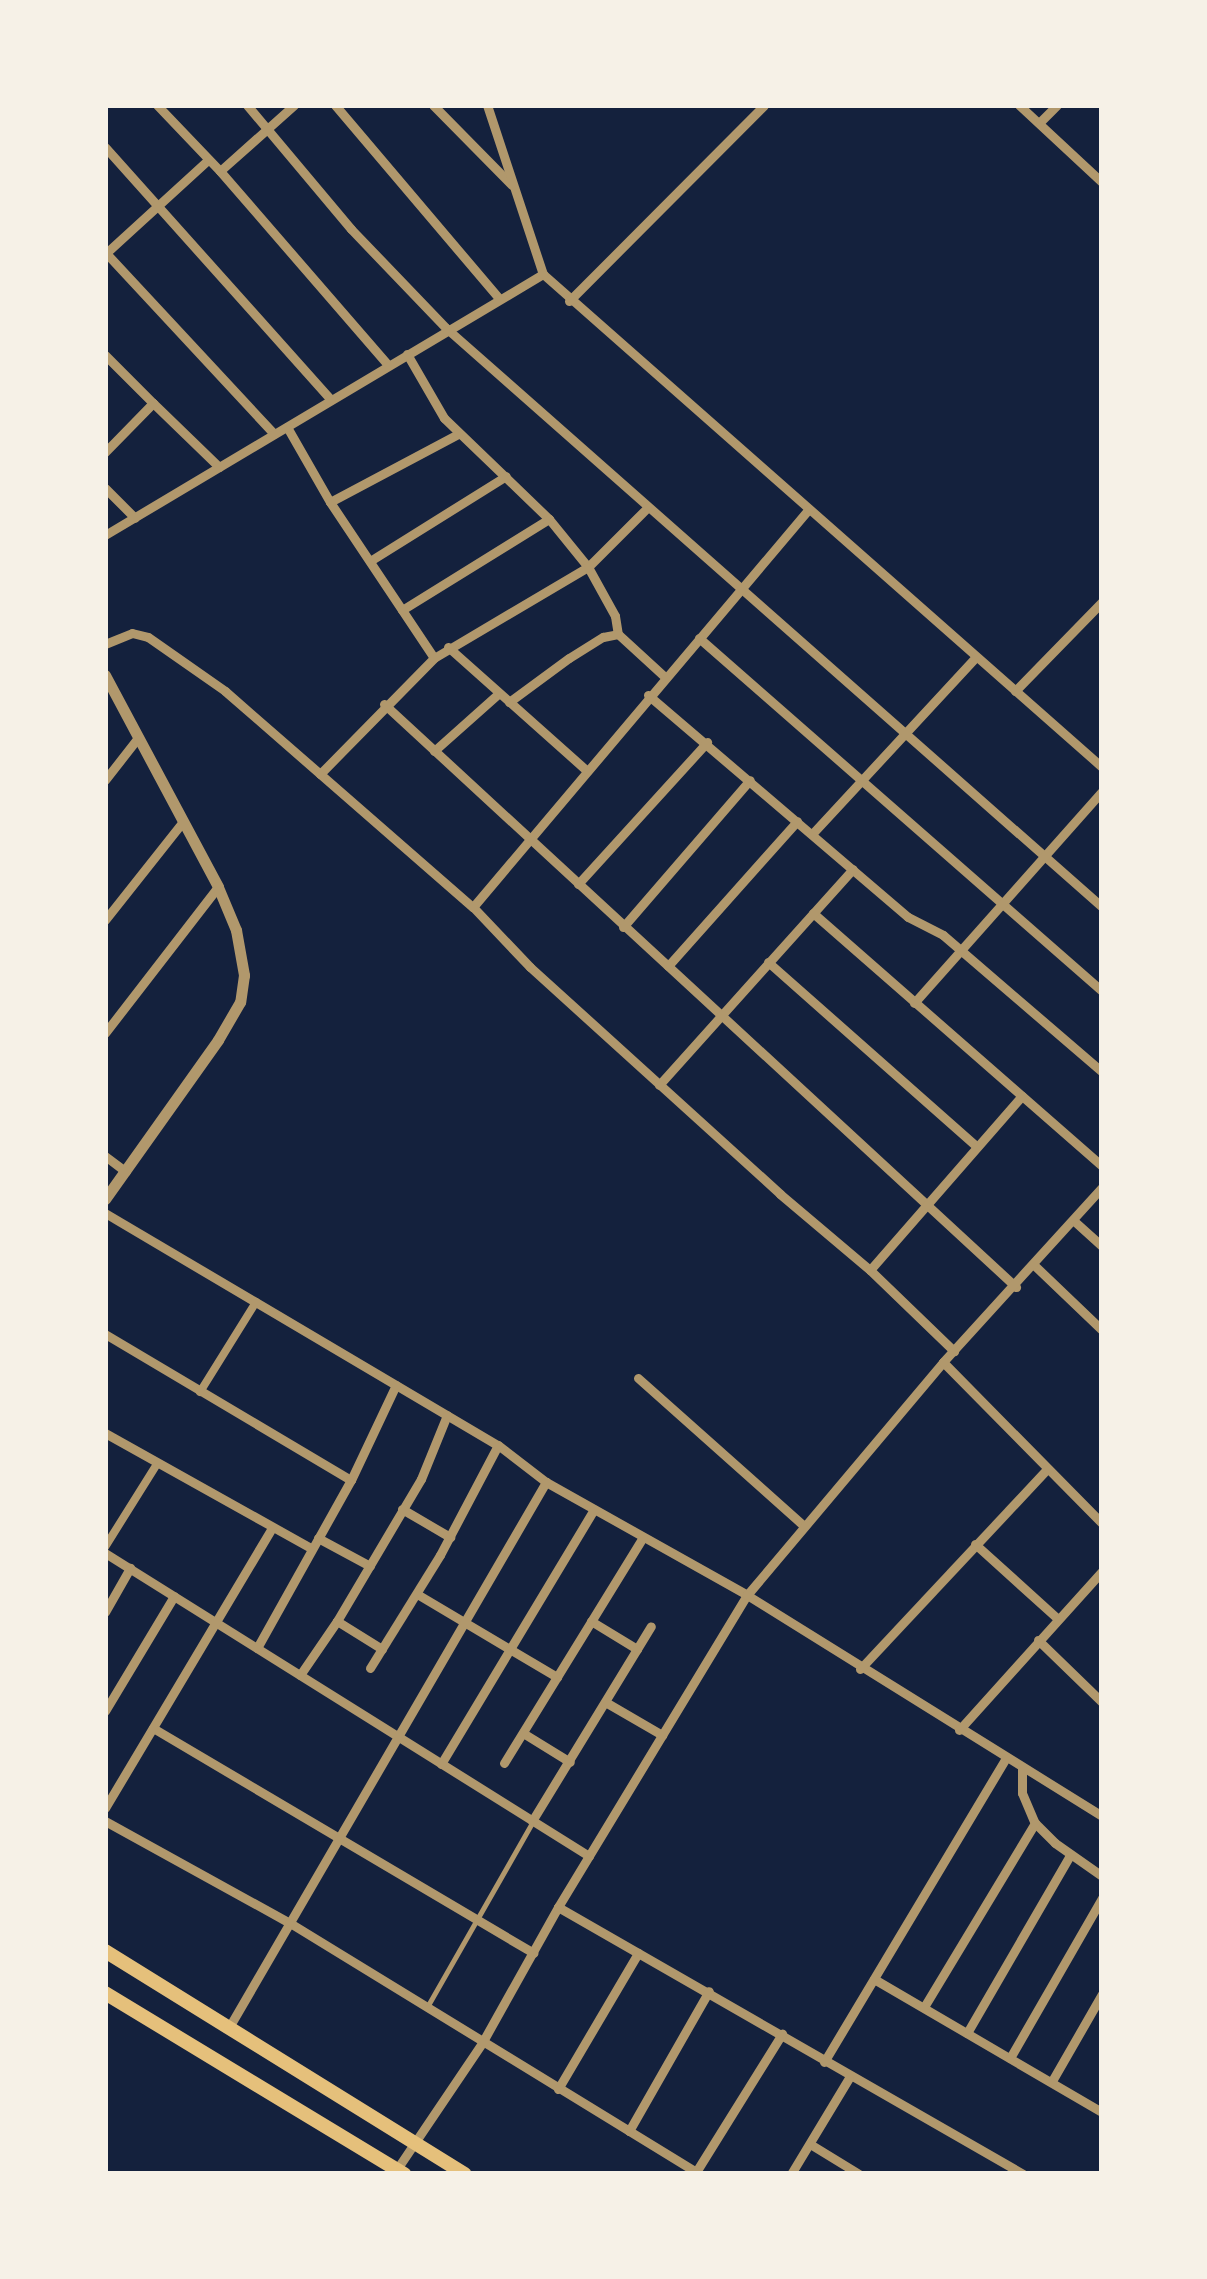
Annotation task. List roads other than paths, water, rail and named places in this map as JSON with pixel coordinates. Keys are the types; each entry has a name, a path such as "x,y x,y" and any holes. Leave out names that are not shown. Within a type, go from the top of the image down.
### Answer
{"main road":[{"path":"105,1951 464,2174"},
{"path":"105,1993 398,2173"}],"street":[{"path":"157,105 220,170 388,364"},
{"path":"247,105 352,229 446,328 1102,908"},
{"path":"220,170 294,105"},
{"path":"335,105 498,297"},
{"path":"433,105 513,186"},
{"path":"488,105 542,274 1102,767"},
{"path":"570,301 764,105"},
{"path":"1019,105 1102,182"},
{"path":"1040,122 1057,105"},
{"path":"105,147 160,204 331,400"},
{"path":"208,160 105,253 274,434"},
{"path":"105,535 542,274"},
{"path":"406,354 444,418 549,519 588,567 615,616 618,634 664,676"},
{"path":"105,355 220,467"},
{"path":"105,452 153,403"},
{"path":"287,427 330,502 434,658"},
{"path":"330,502 458,434"},
{"path":"370,561 506,476"},
{"path":"105,488 135,518"},
{"path":"320,774 384,704 434,658 588,567 648,508"},
{"path":"472,906 808,510"},
{"path":"402,610 549,519"},
{"path":"1015,691 1102,602"},
{"path":"105,644 132,633 148,637 225,691 472,906 530,967 870,1270 954,1351"},
{"path":"509,702 602,637 618,634"},
{"path":"698,638 863,778 1102,991"},
{"path":"448,647 586,770"},
{"path":"812,834 976,657"},
{"path":"105,675 218,887 236,930 244,975 240,1002 105,1199"},
{"path":"434,751 499,693"},
{"path":"648,695 916,923 944,935 1102,1072"},
{"path":"384,704 1016,1287"},
{"path":"105,780 137,739"},
{"path":"578,884 707,742"},
{"path":"623,927 750,780"},
{"path":"914,1003 1102,791"},
{"path":"668,966 797,821"},
{"path":"105,920 182,822"},
{"path":"660,1086 853,870"},
{"path":"105,1034 218,887"},
{"path":"813,913 1102,1166"},
{"path":"768,962 976,1146"},
{"path":"870,1270 1022,1096"},
{"path":"105,1156 126,1172"},
{"path":"398,2173 482,2042 558,1907 748,1595 943,1362 1016,1287 1102,1187"},
{"path":"105,1213 498,1445 546,1482 748,1595 1102,1816"},
{"path":"1073,1220 1102,1246"},
{"path":"1034,1265 1102,1330"},
{"path":"200,1392 256,1302"},
{"path":"105,1334 351,1480"},
{"path":"943,1362 1102,1524"},
{"path":"638,1378 803,1525"},
{"path":"257,1648 351,1480 396,1385"},
{"path":"300,1675 338,1620 402,1510 447,1415"},
{"path":"105,1434 272,1528 370,1566"},
{"path":"370,1668 450,1537 498,1445"},
{"path":"157,1464 105,1550 589,1856"},
{"path":"860,1668 1047,1469"},
{"path":"227,2030 395,1734 546,1482"},
{"path":"441,1764 594,1509"},
{"path":"402,1510 450,1537"},
{"path":"105,1808 272,1528"},
{"path":"504,1763 642,1536"},
{"path":"975,1544 1057,1618"},
{"path":"105,1612 130,1568"},
{"path":"959,1730 1102,1572"},
{"path":"417,1594 507,1651 557,1677"},
{"path":"105,1711 174,1596"},
{"path":"338,1620 382,1649"},
{"path":"591,1621 638,1650"},
{"path":"532,1821 607,1704 651,1626"},
{"path":"1038,1640 1102,1702"},
{"path":"607,1704 662,1735"},
{"path":"153,1728 533,1953"},
{"path":"523,1733 570,1762"},
{"path":"824,2062 1006,1758"},
{"path":"1022,1767 1022,1792 1034,1823 1070,1855 1102,1876"},
{"path":"105,1821 290,1923 698,2173 782,2034"},
{"path":"924,2007 1034,1823"},
{"path":"967,2033 1070,1855"},
{"path":"1010,2058 1102,1898"},
{"path":"558,1907 709,1991 849,2078 1023,2174"},
{"path":"558,2089 638,1953"},
{"path":"874,1979 1099,2110 1102,2097"},
{"path":"630,2131 709,1991"},
{"path":"1052,2081 1102,1994"},
{"path":"791,2174 849,2078"},
{"path":"810,2144 860,2174"}],"lane":[{"path":"427,2007 532,1821"}]}
